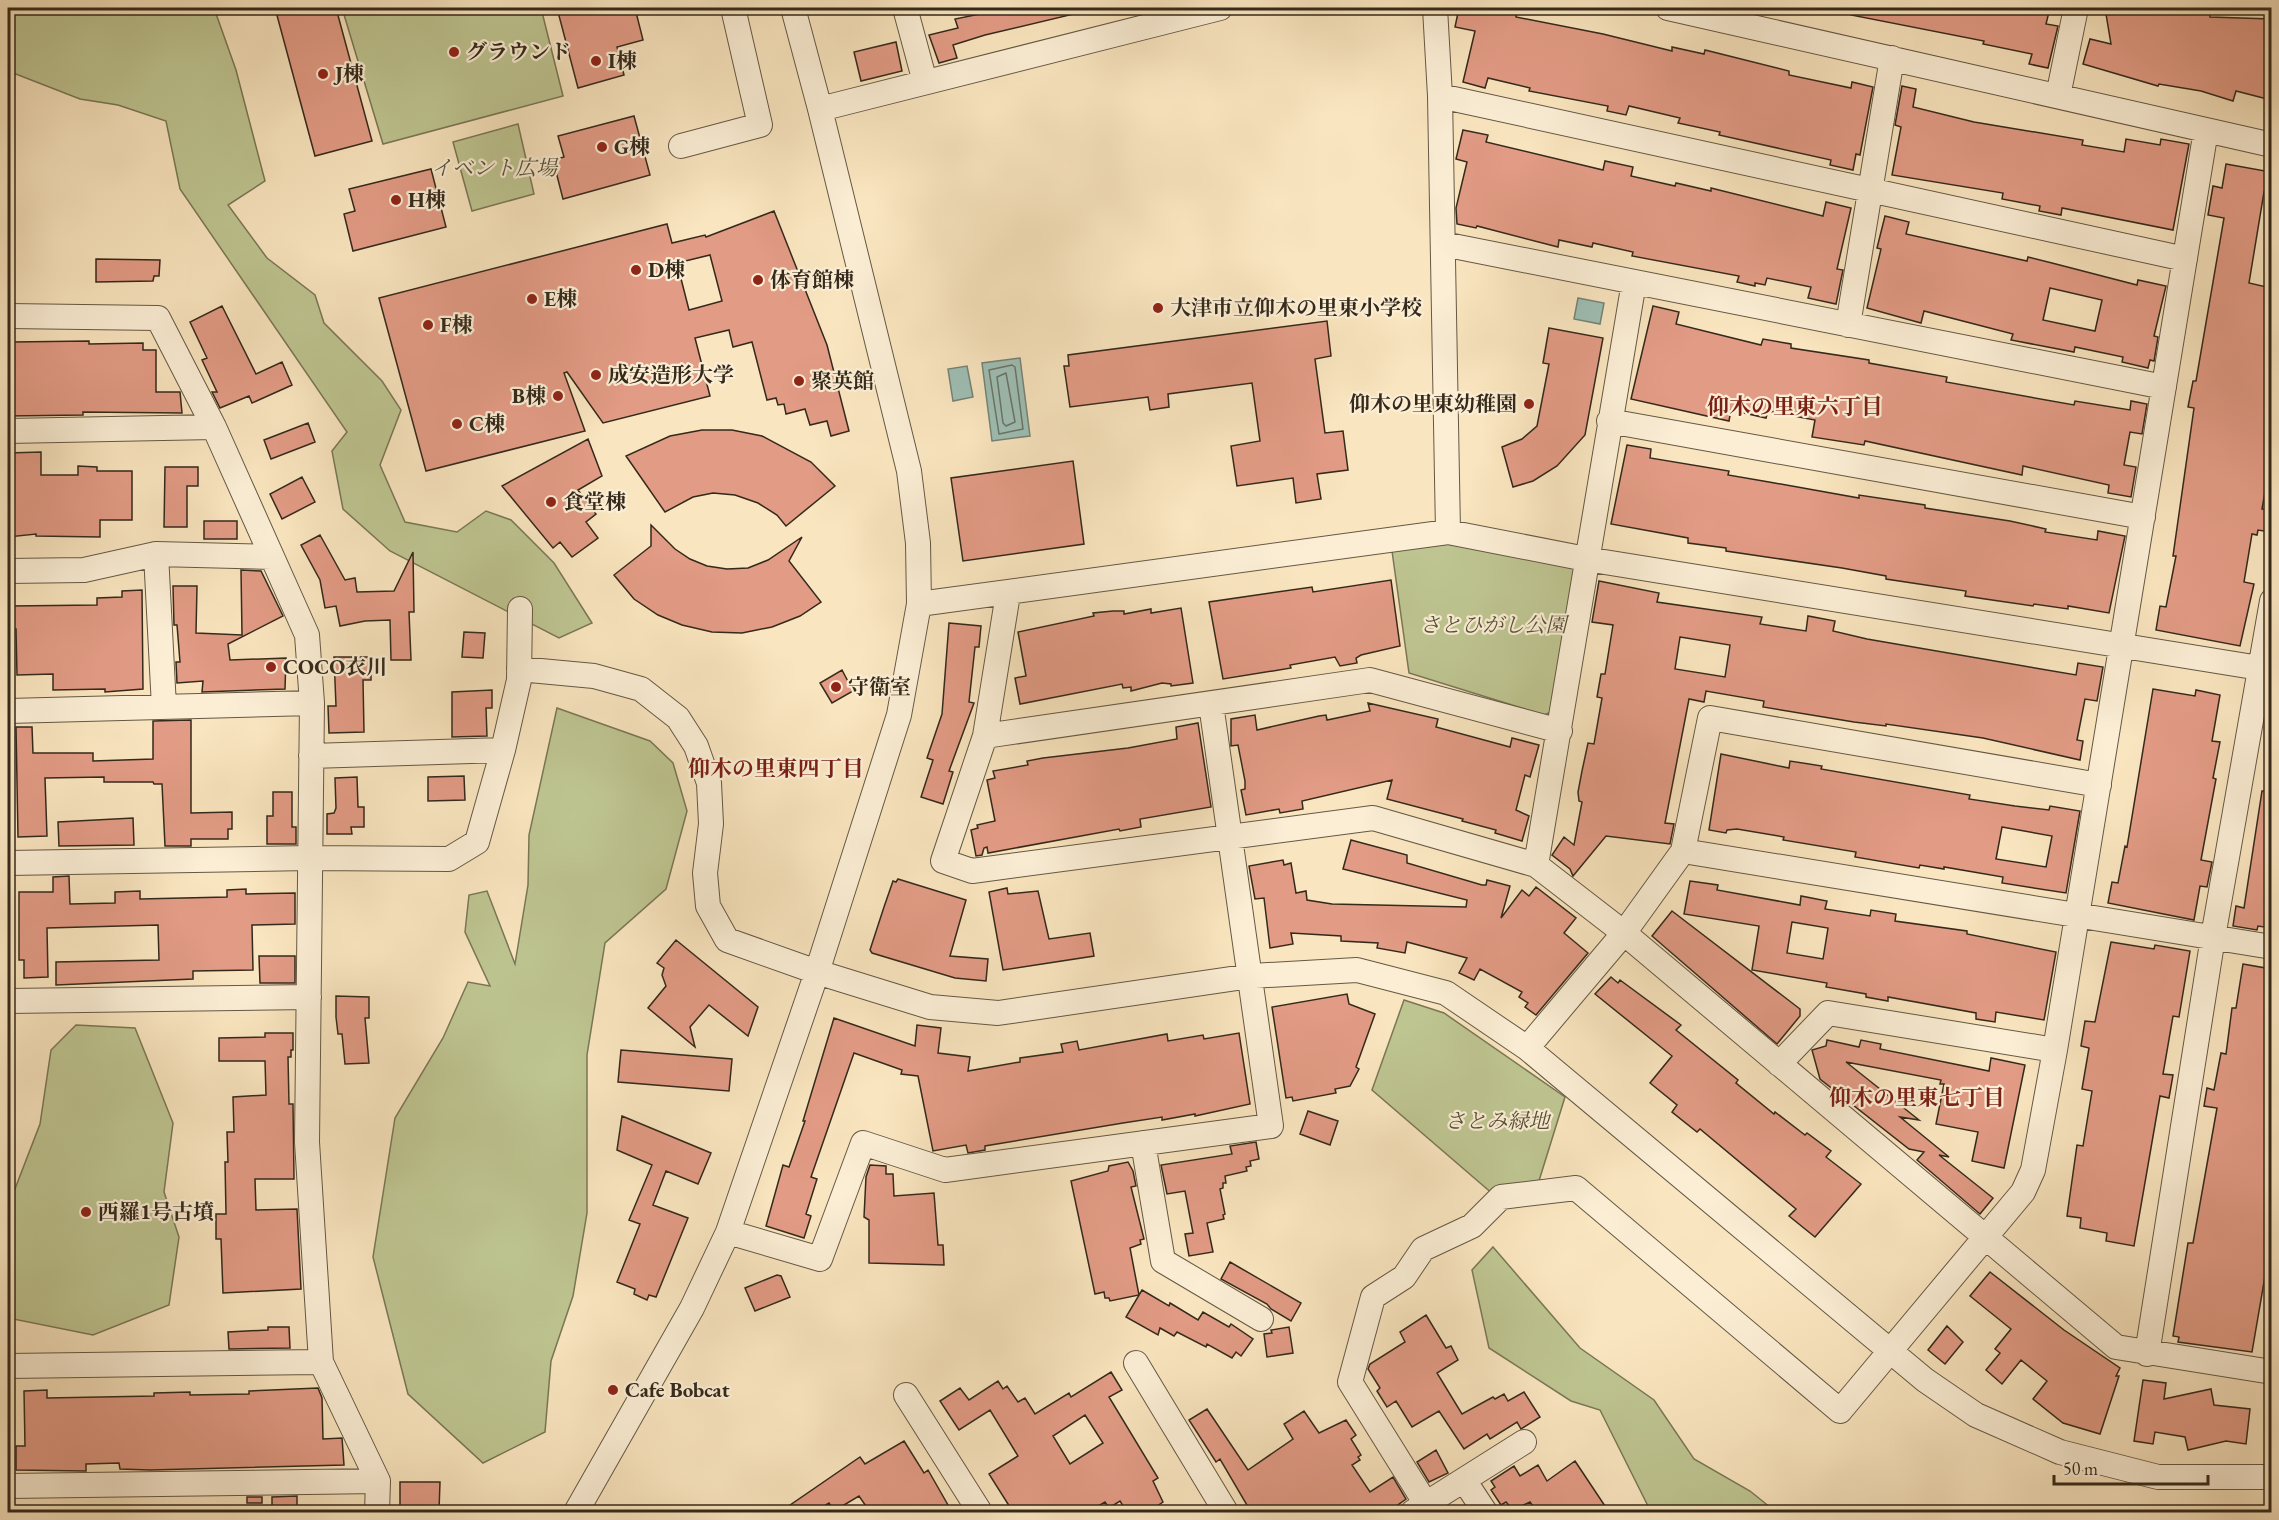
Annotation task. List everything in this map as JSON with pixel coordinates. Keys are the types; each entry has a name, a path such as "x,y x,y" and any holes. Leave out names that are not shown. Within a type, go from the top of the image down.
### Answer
{"street":[{"path":"681,146 760,125 733,8 737,8"},
{"path":"576,1512 692,1308 728,1232 817,972 899,715 919,604 918,543 909,471 793,8"},
{"path":"905,8 926,82"},
{"path":"820,109 1220,8"},
{"path":"1435,8 1440,96 1448,532"},
{"path":"1668,8 2271,145"},
{"path":"2058,96 2076,8"},
{"path":"1848,325 1892,58"},
{"path":"1440,96 1870,192 2185,259"},
{"path":"1524,1442 1420,1508 1350,1382 1373,1297 1404,1277 1423,1249 1472,1226 1502,1197 1576,1188 1840,1411 2023,1192 2033,1170 2055,1050 2206,130"},
{"path":"1443,244 2164,387"},
{"path":"1536,865 1634,282"},
{"path":"8,316 158,318 214,427 307,635 312,703 307,1142 321,1362 378,1481 377,1512"},
{"path":"1609,422 2143,517"},
{"path":"8,431 214,427"},
{"path":"919,604 1008,594 1448,532 1586,559 2266,669"},
{"path":"8,571 84,570 156,554 272,557"},
{"path":"156,554 164,707"},
{"path":"1008,594 985,736 943,861 972,871 1374,818 1536,865 1624,933 2116,1347 2147,1354 2271,1372"},
{"path":"2147,1354 2213,937 2266,669 2271,601"},
{"path":"8,863 310,858 449,859 477,842 503,750 519,669 520,609"},
{"path":"519,669 594,676 641,689 678,718 696,746 709,783 711,824 705,873 708,906 727,940 817,972 930,1007 998,1013 1251,976 1357,970 1446,993 1527,1048 1925,1380 1976,1415 2060,1452 2158,1478 2271,1477"},
{"path":"985,736 1370,680 1560,731"},
{"path":"8,711 312,703"},
{"path":"728,1232 820,1259 863,1143 945,1170 1270,1126 1251,976 1211,704"},
{"path":"1527,1048 1624,933 1683,851 1710,718 2099,785"},
{"path":"311,756 503,750"},
{"path":"1683,851 2271,946"},
{"path":"8,1001 309,997"},
{"path":"1779,1064 1828,1013 2055,1050"},
{"path":"1143,1143 1163,1261 1261,1319"},
{"path":"8,1366 321,1362"},
{"path":"1136,1364 1226,1512"},
{"path":"906,1395 980,1512"},
{"path":"1464,1480 1485,1512"},
{"path":"8,1486 378,1481"}],"green space":[{"path":"8,8 214,8 236,70 265,181 228,205 267,258 315,295 324,323 382,381 401,410 380,465 405,522 457,532 486,511 511,520 554,563 592,623 559,638 390,551 343,509 332,451 347,432 180,189 166,121 118,105 80,99 8,71"},
{"name":"グラウンド","path":"342,8 541,8 563,96 383,144"},
{"name":"イベント広場","path":"518,124 534,194 472,211 453,142"},
{"name":"さとひがし公園","path":"1448,544 1576,566 1551,712 1544,715 1409,673 1392,551"},
{"path":"557,708 650,741 673,763 687,811 666,889 605,943 587,1055 587,1213 573,1296 551,1361 545,1432 483,1463 408,1394 373,1257 395,1118 443,1038 468,982 490,986 465,932 469,895 487,891 515,964 528,885 529,835"},
{"name":"さとみ緑地","path":"1404,1000 1444,1013 1565,1097 1538,1184 1494,1195 1372,1090"},
{"path":"76,1025 135,1028 173,1123 164,1192 179,1237 169,1305 93,1335 8,1318 8,1207 40,1124 51,1050"},
{"path":"1493,1247 1580,1348 1654,1400 1694,1459 1750,1491 1776,1512 1651,1512 1600,1410 1571,1401 1489,1348 1472,1270"}],"water":[{"path":"1578,298 1604,303 1600,324 1574,319"},
{"path":"1020,358 1030,436 992,441 982,363"},
{"path":"967,366 973,397 953,401 948,369"}],"building":[{"name":"J棟","path":"275,8 336,8 372,141 315,156"},
{"name":"I棟","path":"557,8 607,8 608,12 635,8 643,40 617,47 624,75 578,88"},
{"path":"989,8 1078,8 1078,13 953,45 957,58 939,63 929,35 958,28 955,19 990,12"},
{"path":"1459,8 1496,8 1517,12 1516,17 1603,34 1672,51 1672,47 1704,54 1705,50 1789,71 1789,75 1851,88 1852,82 1873,87 1860,155 1856,154 1853,170 1830,165 1831,160 1719,135 1720,132 1678,123 1680,118 1629,106 1626,115 1607,111 1608,106 1529,91 1530,88 1488,78 1485,88 1463,82 1475,31 1455,27"},
{"path":"1852,8 2050,8 2046,24 2058,26 2048,68 2029,64 2032,54 1983,44 1984,41 1851,15"},
{"path":"2105,8 2128,8 2128,11 2171,10 2171,14 2210,12 2210,17 2271,19 2271,100 2236,91 2233,101 2201,91 2159,84 2158,86 2083,64 2090,39 2111,44"},
{"path":"896,42 902,71 861,81 854,52"},
{"path":"1902,86 1916,89 1913,107 1974,122 2083,140 2082,145 2124,152 2126,139 2160,145 2161,139 2189,144 2173,230 2062,208 2061,215 2039,211 2040,206 2002,199 2003,193 1892,175 1901,127 1895,125"},
{"name":"G棟","path":"634,116 650,175 563,199 553,160 564,157 558,136"},
{"path":"1463,130 1488,135 1486,142 1603,170 1605,161 1633,167 1631,176 1675,186 1676,183 1711,191 1711,188 1823,216 1826,202 1851,208 1837,269 1843,270 1836,304 1808,298 1811,287 1767,278 1765,285 1755,283 1755,286 1737,282 1739,276 1632,256 1633,252 1593,243 1592,247 1559,240 1558,247 1477,226 1476,228 1457,224 1456,208 1467,162 1456,159"},
{"path":"2226,164 2271,172 2267,193 2264,192 2249,283 2271,288 2271,458 2262,509 2271,511 2271,523 2270,532 2258,530 2257,535 2252,534 2244,582 2254,584 2240,646 2156,630 2160,606 2166,607 2176,556 2173,556 2194,408 2188,407 2193,381 2196,381 2224,218 2208,215 2213,186 2222,188"},
{"name":"H棟","path":"431,169 446,227 353,251 344,214 355,211 349,189"},
{"path":"774,211 827,345 849,431 831,436 827,421 810,425 805,409 786,414 784,404 778,405 776,398 767,400 752,342 733,347 729,330 695,338 710,396 603,423 567,372 564,373 585,431 426,471 379,298 667,224 672,243 705,235 706,237","holes":["710,255 722,301 689,310 677,263"]},
{"path":"1885,216 1909,222 1906,234 2027,261 2028,257 2137,285 2138,280 2166,286 2154,336 2158,337 2154,361 2150,360 2148,368 2122,362 2123,357 2075,347 2074,352 2011,340 2013,334 1924,311 1921,323 1867,308 1881,249 1877,248","holes":["2050,288 2102,300 2095,331 2043,320"]},
{"path":"96,259 160,260 159,276 154,276 153,281 96,282"},
{"path":"222,306 256,374 282,362 292,385 252,403 249,396 220,408 212,392 217,392 202,360 207,358 190,322"},
{"path":"1653,306 1679,312 1676,324 1761,345 1763,339 1791,344 1791,348 1869,360 1869,363 1947,377 1946,382 2074,405 2075,401 2130,410 2131,401 2147,404 2142,434 2130,432 2124,465 2136,467 2131,497 2108,493 2109,485 2023,466 2022,475 1865,441 1864,445 1812,437 1815,420 1768,411 1766,418 1731,410 1729,421 1631,399"},
{"path":"1327,321 1331,356 1315,359 1325,433 1343,431 1348,470 1317,474 1321,499 1296,503 1293,478 1237,486 1231,446 1260,441 1252,383 1168,394 1169,407 1150,410 1148,397 1070,407 1064,366 1069,366 1068,355"},
{"path":"1549,328 1603,338 1585,435 1557,466 1533,481 1513,487 1502,447 1522,439 1537,426 1549,364 1543,363"},
{"path":"89,341 89,344 143,343 143,350 156,350 156,392 180,392 182,413 83,412 83,415 8,416 8,355 13,355 13,342"},
{"path":"308,423 315,442 271,459 264,440"},
{"path":"702,430 732,430 762,436 811,462 835,486 786,526 777,515 758,503 735,495 713,493 693,497 665,512 626,456 670,436"},
{"name":"食堂棟","path":"588,439 602,476 578,490 596,514 586,522 598,538 572,557 560,542 553,548 502,486"},
{"path":"1627,445 1651,449 1650,458 1729,471 1728,475 1859,498 1859,495 1925,505 1925,508 2010,521 2046,529 2045,532 2097,540 2098,531 2125,536 2109,613 2068,606 2068,609 2034,604 2033,606 1965,596 1966,591 1886,579 1886,576 1842,568 1726,551 1726,548 1688,543 1688,538 1611,524"},
{"path":"41,452 41,475 78,475 78,466 97,467 97,471 132,471 132,520 100,520 100,537 36,536 36,534 8,537 8,453"},
{"path":"1073,461 1084,544 963,561 951,478"},
{"path":"165,467 198,467 198,486 187,486 187,527 164,527"},
{"path":"302,477 315,502 282,519 270,494"},
{"path":"204,521 237,521 237,539 204,539"},
{"path":"651,525 675,549 690,559 707,566 727,569 748,568 768,560 802,537 789,561 821,602 800,616 772,627 742,633 712,632 682,625 658,615 634,599 614,575 651,546"},
{"path":"320,535 345,580 355,578 357,592 394,591 413,552 414,612 409,612 411,660 391,660 390,620 365,621 340,626 336,606 325,608 320,580 301,545"},
{"path":"241,570 261,571 283,616 228,644 230,660 286,658 285,689 202,692 203,681 177,683 176,662 180,662 177,625 174,625 173,586 197,586 196,633 242,635"},
{"path":"1391,580 1400,646 1361,655 1356,658 1357,663 1340,666 1335,657 1290,665 1291,668 1223,679 1209,602 1312,587 1313,592"},
{"path":"1599,581 1659,593 1657,602 1762,617 1760,624 1806,631 1808,616 1835,621 1833,631 1867,639 2076,675 2078,663 2103,667 2097,701 2085,699 2077,740 2083,741 2080,760 1983,738 1886,724 1886,726 1854,722 1763,707 1764,701 1706,691 1704,702 1689,699 1665,823 1674,824 1670,844 1606,836 1573,876 1570,869 1552,855 1564,837 1574,845 1582,802 1579,801 1578,792 1588,743 1594,744 1602,698 1597,697 1601,674 1605,674 1613,625 1592,622","holes":["1680,637 1730,645 1725,677 1675,669"]},
{"path":"142,590 143,689 105,692 105,689 53,690 53,674 17,675 16,629 10,629 10,606 97,605 97,598 122,597 122,591"},
{"path":"1181,608 1193,683 1171,686 1171,684 1162,683 1131,691 1131,687 1123,688 1122,684 1020,704 1015,678 1026,676 1018,632 1094,616 1093,613 1124,611 1124,614 1151,609 1151,613"},
{"path":"949,623 981,626 979,647 975,647 969,702 974,703 949,771 953,772 943,804 921,797 933,760 927,758 942,714"},
{"path":"464,632 485,633 483,658 462,657"},
{"path":"334,657 371,657 371,680 363,680 364,732 329,733 328,706 336,706"},
{"name":"守衛室","path":"842,670 853,691 832,703 820,683"},
{"path":"2153,689 2195,696 2196,690 2220,695 2212,741 2220,742 2213,778 2216,779 2201,860 2212,862 2207,887 2200,886 2194,920 2108,903 2112,882 2118,883 2125,846 2127,847"},
{"path":"492,690 492,708 486,708 487,736 452,737 452,692"},
{"path":"1368,703 1438,719 1436,727 1510,747 1512,738 1539,745 1530,777 1525,775 1516,810 1529,816 1522,841 1495,833 1496,830 1462,821 1463,819 1387,799 1392,780 1302,801 1303,809 1280,813 1279,809 1246,815 1241,790 1245,789 1245,781 1238,745 1231,746 1231,719 1255,715 1257,730 1319,716 1326,715 1327,720 1370,711"},
{"path":"191,720 191,813 232,812 232,829 228,829 228,839 191,839 191,846 165,846 162,784 104,782 104,777 45,778 47,836 18,837 16,727 32,727 33,753 93,753 93,761 153,759 153,721"},
{"path":"1198,723 1211,807 1140,819 1141,827 1120,831 1119,829 988,853 987,847 984,848 982,855 976,856 971,830 978,828 977,825 995,821 987,780 995,778 993,771 1028,765 1027,761 1043,758 1128,748 1177,739 1176,727"},
{"path":"1721,754 1789,768 1790,761 1822,766 1821,769 1970,795 1969,799 2049,810 2050,806 2080,811 2066,893 2002,883 2003,877 1944,867 1944,869 1920,865 1919,868 1855,857 1856,852 1783,840 1784,837 1737,829 1727,830 1726,833 1709,830","holes":["2002,827 2052,836 2046,867 1996,859"]},
{"path":"464,776 465,800 428,801 428,777"},
{"path":"357,777 358,807 364,807 364,827 351,827 352,834 327,834 327,814 334,813 336,808 335,778"},
{"path":"2262,791 2271,791 2271,928 2258,926 2257,930 2233,926 2236,906 2244,908"},
{"path":"273,792 292,792 292,827 296,827 296,844 267,844 267,816 273,816"},
{"path":"133,818 134,845 59,846 58,822"},
{"path":"1351,840 1407,855 1407,863 1482,885 1486,885 1487,880 1510,886 1501,918 1522,890 1529,896 1536,887 1576,918 1564,933 1588,953 1536,1015 1525,1007 1528,1003 1519,997 1522,992 1480,969 1474,980 1459,973 1467,958 1407,942 1405,953 1377,948 1378,943 1341,941 1341,936 1291,933 1293,944 1270,948 1264,898 1255,899 1249,866 1283,860 1284,865 1291,863 1296,893 1306,891 1307,900 1332,904 1466,907 1467,900 1343,869"},
{"path":"69,876 70,904 115,903 115,892 140,891 140,899 227,897 227,890 246,889 246,894 295,893 295,924 252,925 253,970 193,971 193,979 56,985 56,962 159,960 158,925 47,928 48,977 24,978 24,960 19,960 19,892 53,892 53,877"},
{"path":"898,879 966,900 950,956 988,959 986,981 955,978 872,953 870,950 893,881 896,882"},
{"path":"1690,881 1718,885 1717,890 1800,905 1801,896 1827,901 1825,909 1870,916 1871,910 1896,914 1895,921 1967,931 1967,934 2056,952 2044,1020 1996,1012 1995,1022 1976,1019 1976,1013 1888,997 1888,1001 1866,997 1866,994 1826,987 1827,983 1752,970 1759,926 1684,914","holes":["1792,922 1828,928 1823,959 1787,953"]},
{"path":"1007,888 1008,894 1038,891 1049,939 1090,933 1094,956 1003,970 989,892"},
{"path":"1672,911 1800,1009 1800,1016 1777,1044 1652,936"},
{"path":"676,940 758,1007 748,1036 709,1005 690,1027 695,1047 648,1008 666,986 662,975 664,968 657,963"},
{"path":"2111,942 2154,949 2155,945 2190,951 2179,1017 2173,1016 2163,1074 2173,1075 2169,1098 2160,1096 2134,1246 2106,1241 2107,1233 2080,1228 2081,1218 2067,1216 2077,1145 2083,1146 2092,1091 2082,1089 2089,1048 2081,1046 2085,1021 2095,1022"},
{"path":"259,956 295,956 295,983 260,983"},
{"path":"2243,964 2271,969 2271,1222 2266,1252 2269,1253 2252,1352 2178,1342 2179,1337 2173,1336 2188,1243 2193,1243 2217,1108 2204,1106 2207,1088 2214,1090 2221,1053 2226,1054 2232,1008 2236,1008"},
{"path":"1611,977 1618,983 1620,980 1681,1025 1676,1030 1738,1080 1736,1083 1774,1114 1775,1112 1831,1151 1826,1157 1861,1184 1815,1237 1789,1216 1796,1209 1700,1129 1697,1132 1672,1112 1677,1105 1650,1083 1672,1056 1595,994"},
{"path":"1347,994 1349,1004 1375,1014 1356,1067 1359,1069 1350,1086 1335,1089 1336,1093 1293,1101 1292,1097 1286,1098 1272,1007"},
{"path":"336,996 369,997 369,1018 365,1018 369,1063 345,1064 342,1034 338,1034"},
{"path":"834,1018 915,1046 917,1025 941,1028 938,1053 970,1057 968,1071 1020,1062 1020,1058 1063,1052 1061,1044 1077,1041 1079,1050 1167,1034 1168,1041 1203,1035 1204,1039 1239,1033 1250,1104 1195,1116 1195,1114 1162,1120 1162,1117 985,1146 985,1150 968,1153 966,1145 933,1151 918,1076 901,1074 902,1070 854,1053 811,1177 817,1179 806,1214 811,1216 804,1238 766,1226 783,1165 789,1167 805,1121 803,1121"},
{"path":"265,1033 293,1033 293,1050 291,1050 291,1057 288,1057 289,1104 293,1104 294,1179 255,1179 256,1210 297,1209 301,1289 223,1293 221,1239 216,1239 216,1214 226,1214 225,1162 228,1162 227,1132 234,1132 233,1097 266,1095 265,1061 219,1061 219,1038 265,1037"},
{"path":"1827,1040 1859,1047 1861,1040 1881,1044 1880,1049 1989,1071 1991,1058 2025,1065 2004,1168 1972,1161 1978,1132 1936,1124 1944,1084 1940,1084 1941,1080 1846,1062 1919,1120 1900,1117 1949,1157 1939,1155 1993,1198 1980,1214 1917,1160 1924,1152 1909,1149 1820,1079 1812,1050 1826,1046"},
{"path":"621,1050 732,1059 729,1091 618,1082"},
{"path":"1308,1111 1338,1121 1330,1145 1300,1134"},
{"path":"622,1116 711,1153 698,1184 666,1171 653,1205 688,1218 656,1297 649,1295 647,1300 634,1294 635,1289 617,1282 640,1224 629,1220 652,1165 617,1150"},
{"path":"1256,1142 1259,1159 1250,1161 1251,1166 1246,1167 1247,1171 1225,1176 1226,1183 1223,1183 1223,1188 1220,1189 1224,1219 1207,1223 1213,1252 1189,1256 1185,1234 1193,1233 1185,1191 1167,1194 1161,1165 1232,1154 1230,1146"},
{"path":"1128,1162 1133,1171 1136,1186 1131,1187 1144,1239 1140,1240 1141,1244 1130,1248 1139,1295 1110,1301 1109,1298 1105,1298 1104,1292 1095,1294 1071,1181 1108,1171 1109,1166"},
{"path":"870,1165 886,1166 886,1174 893,1174 894,1196 934,1193 938,1245 943,1245 944,1265 869,1263 869,1220 864,1217 866,1177"},
{"path":"1230,1262 1301,1303 1291,1321 1267,1304 1221,1279"},
{"path":"1990,1272 2064,1330 2120,1368 2100,1434 2063,1423 2033,1399 2047,1381 2021,1360 2002,1384 1986,1370 2000,1353 1995,1349 2011,1329 1970,1296"},
{"path":"777,1275 781,1276 790,1297 755,1311 745,1288"},
{"path":"1142,1290 1198,1320 1203,1312 1229,1327 1231,1324 1253,1339 1241,1356 1236,1352 1232,1358 1207,1344 1206,1347 1177,1332 1174,1336 1160,1328 1158,1335 1126,1317"},
{"path":"1426,1315 1446,1348 1451,1346 1458,1360 1437,1373 1462,1414 1493,1397 1495,1399 1504,1394 1508,1401 1524,1392 1540,1417 1521,1429 1517,1422 1490,1439 1487,1434 1464,1449 1439,1411 1412,1427 1396,1401 1387,1407 1377,1391 1380,1388 1368,1369 1370,1364 1405,1342 1400,1332"},
{"path":"1947,1326 1963,1342 1945,1364 1928,1350"},
{"path":"268,1327 289,1327 290,1348 229,1349 228,1332 268,1330"},
{"path":"1289,1327 1293,1353 1267,1357 1264,1334 1272,1333 1271,1330"},
{"path":"1111,1372 1122,1390 1109,1397 1158,1478 1153,1481 1163,1502 1148,1512 1127,1512 1120,1501 1109,1508 1105,1502 1088,1512 1013,1512 989,1474 1018,1456 990,1410 959,1430 940,1401 960,1388 969,1400 998,1381 1003,1389 1007,1386 1018,1402 1025,1398 1035,1414 1069,1393 1071,1397","holes":["1085,1415 1103,1443 1070,1464 1053,1436"]},
{"path":"2143,1380 2166,1383 2164,1399 2211,1389 2214,1405 2250,1409 2246,1444 2226,1441 2188,1450 2185,1437 2155,1432 2153,1444 2134,1441"},
{"path":"318,1388 322,1398 323,1439 342,1438 344,1465 150,1470 120,1469 119,1463 86,1464 86,1471 16,1470 16,1446 25,1446 24,1391 47,1390 47,1398 154,1396 154,1393 190,1392 190,1395 249,1394 249,1391"},
{"path":"1207,1409 1248,1470 1293,1439 1284,1424 1304,1411 1319,1433 1346,1420 1356,1435 1351,1439 1361,1455 1358,1457 1360,1460 1352,1465 1370,1492 1393,1477 1406,1499 1388,1512 1251,1512 1220,1459 1216,1462 1189,1420"},
{"path":"904,1441 924,1473 928,1470 952,1512 870,1512 859,1496 834,1511 829,1503 814,1512 780,1512 860,1457 865,1464"},
{"path":"1436,1450 1448,1473 1429,1482 1417,1462"},
{"path":"1575,1461 1609,1512 1537,1512 1530,1502 1513,1510 1506,1502 1501,1505 1491,1490 1495,1487 1491,1481 1514,1466 1520,1476 1538,1465 1547,1481"},
{"path":"400,1482 440,1482 439,1511 400,1511"},
{"path":"297,1496 297,1512 272,1512 272,1497"},
{"path":"247,1497 262,1497 262,1503 247,1503"}],"place":[{"name":"グラウンド","path":"454,52"},
{"name":"I棟","path":"596,61"},
{"name":"J棟","path":"323,74"},
{"name":"G棟","path":"602,147"},
{"name":"H棟","path":"396,200"},
{"name":"D棟","path":"636,270"},
{"name":"体育館棟","path":"758,280"},
{"name":"E棟","path":"532,299"},
{"name":"大津市立仰木の里東小学校","path":"1158,308"},
{"name":"F棟","path":"428,325"},
{"name":"成安造形大学","path":"596,375"},
{"name":"聚英館","path":"799,381"},
{"name":"B棟","path":"558,396"},
{"name":"仰木の里東幼稚園","path":"1529,404"},
{"name":"C棟","path":"457,424"},
{"name":"食堂棟","path":"551,502"},
{"name":"COCO衣川","path":"271,667"},
{"name":"守衛室","path":"836,687"},
{"name":"西羅1号古墳","path":"86,1212"},
{"name":"Cafe Bobcat","path":"613,1390"}],"district":[{"name":"仰木の里東六丁目","path":"1795,406"},
{"name":"仰木の里東四丁目","path":"776,768"},
{"name":"仰木の里東七丁目","path":"1917,1097"}]}
